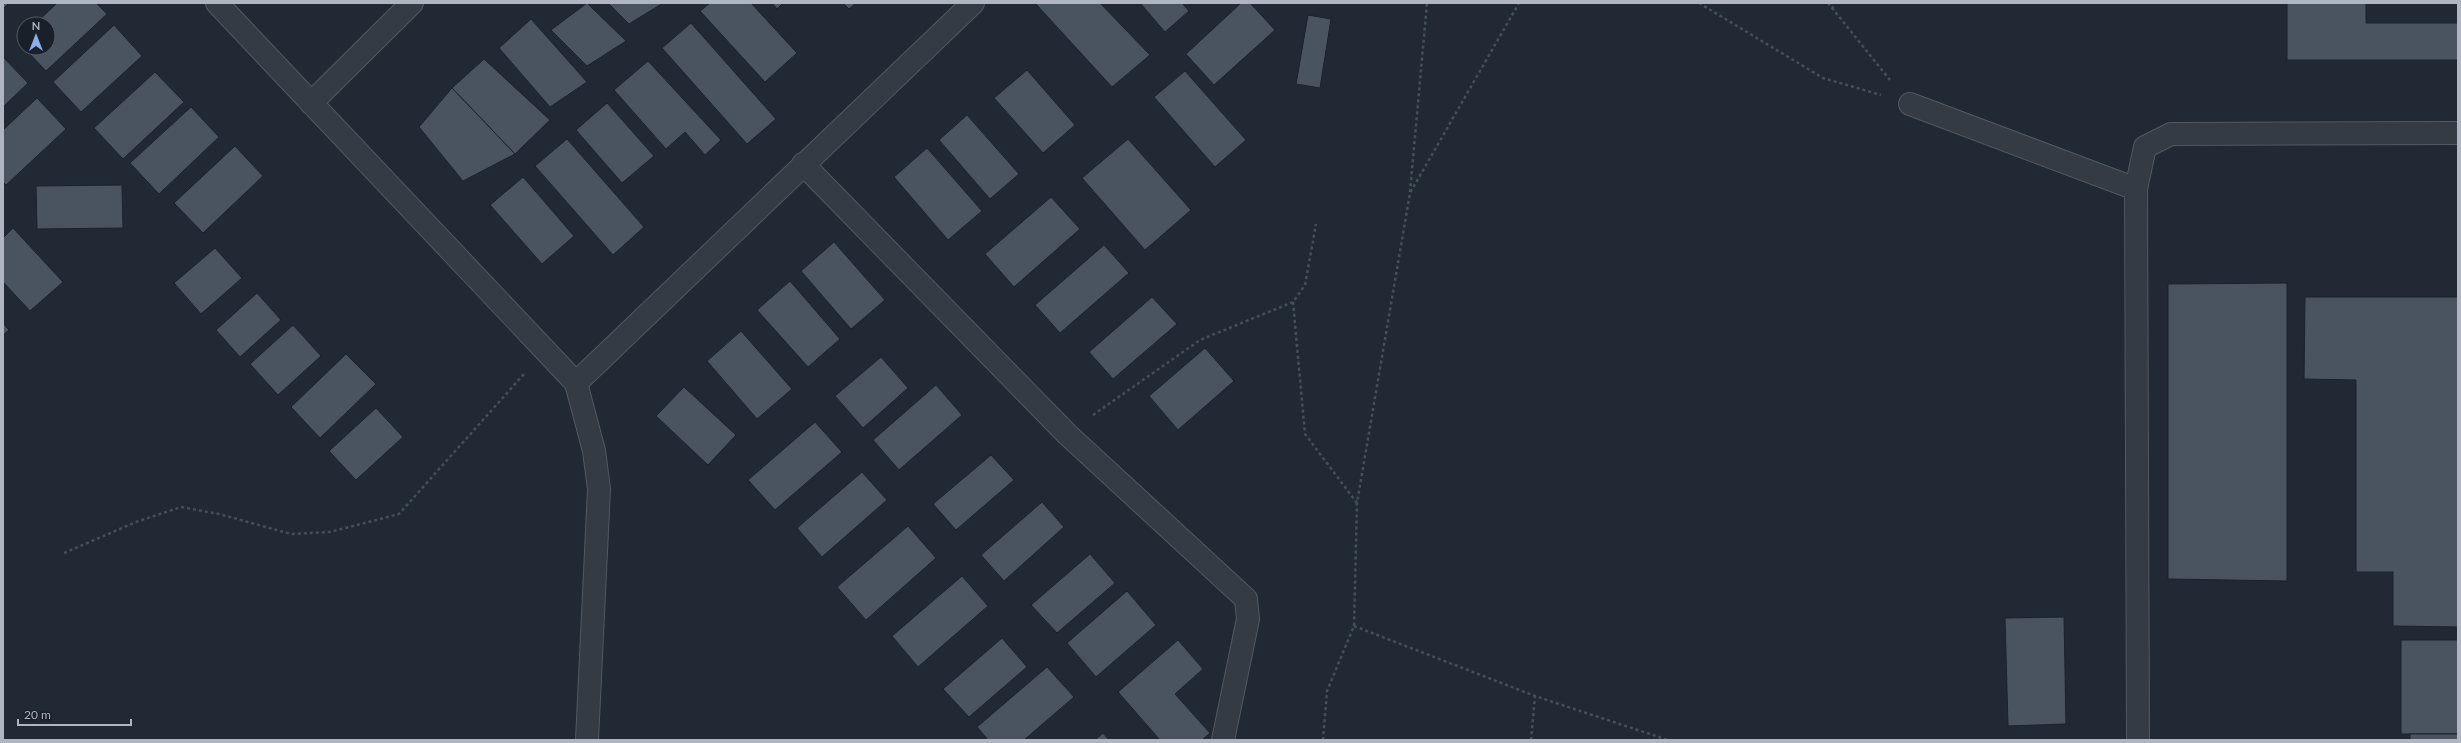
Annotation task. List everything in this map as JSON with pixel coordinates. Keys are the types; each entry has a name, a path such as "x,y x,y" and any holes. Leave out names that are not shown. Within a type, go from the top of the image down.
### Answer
{"street":[{"path":"217,3 576,383 594,451 599,489 587,740"},
{"path":"311,103 412,3"},
{"path":"576,383 802,164 972,3"},
{"path":"1910,104 2136,189"},
{"path":"2138,740 2136,189 2146,147 2171,134 2458,133"},
{"path":"802,164 1067,434 1246,599 1248,619 1223,740"}],"path":[{"path":"1323,740 1328,691 1354,626 1357,503 1410,193 1427,3"},
{"path":"1410,193 1519,3"},
{"path":"1699,3 1823,78 1910,104"},
{"path":"1828,3 1910,104"},
{"path":"1832,9 1835,3"},
{"path":"1067,434 1200,340 1293,302 1305,285 1316,224"},
{"path":"1293,302 1305,434 1357,503"},
{"path":"64,553 136,522 181,507 219,514 291,534 330,532 399,514 545,351"},
{"path":"1354,626 1535,696 1668,740"},
{"path":"1531,740 1535,696"}],"building":[{"path":"3,3 9,3 3,9"},
{"path":"57,3 96,3 107,14 46,71 32,56 56,56 56,16 43,16"},
{"path":"587,3 626,41 587,66 551,30"},
{"path":"608,3 663,3 629,24"},
{"path":"710,3 751,3 797,53 765,82 700,11"},
{"path":"772,3 783,3 777,9"},
{"path":"843,3 856,3 849,9"},
{"path":"1035,3 1100,3 1150,55 1112,87"},
{"path":"1140,3 1182,3 1189,11 1165,32"},
{"path":"1241,3 1250,3 1275,30 1214,85 1186,54"},
{"path":"2287,3 2366,3 2366,23 2458,23 2458,60 2287,60"},
{"path":"1308,15 1331,19 1320,88 1296,84"},
{"path":"531,19 587,82 550,107 499,48"},
{"path":"691,23 776,119 747,144 662,48"},
{"path":"114,25 142,56 81,112 53,82"},
{"path":"3,57 28,83 3,107"},
{"path":"484,59 550,120 515,154 452,88"},
{"path":"648,61 721,140 705,155 685,132 666,149 614,90"},
{"path":"1027,70 1075,125 1043,153 994,98"},
{"path":"1185,71 1246,140 1215,167 1154,97"},
{"path":"155,72 184,102 123,159 94,128"},
{"path":"452,88 515,154 463,181 419,127"},
{"path":"37,98 66,129 6,185 3,182 3,130"},
{"path":"607,103 654,156 622,183 576,130"},
{"path":"191,107 219,137 159,194 130,163"},
{"path":"967,115 1019,174 990,199 939,140"},
{"path":"567,139 644,227 613,255 535,166"},
{"path":"1128,139 1191,210 1145,250 1082,178"},
{"path":"235,146 263,176 203,233 174,203"},
{"path":"927,148 982,211 948,240 894,177"},
{"path":"523,177 574,236 542,264 490,205"},
{"path":"122,185 123,228 37,229 36,186"},
{"path":"1051,197 1080,229 1014,287 985,254"},
{"path":"13,228 63,282 30,311 3,282 3,238"},
{"path":"834,242 885,300 851,329 801,271"},
{"path":"1104,245 1129,273 1060,333 1035,305"},
{"path":"215,248 242,278 201,314 174,283"},
{"path":"790,281 840,339 808,367 757,310"},
{"path":"2287,283 2287,581 2168,579 2168,284"},
{"path":"257,293 281,320 240,357 216,330"},
{"path":"1152,297 1177,324 1113,379 1089,352"},
{"path":"2305,297 2458,297 2458,627 2393,626 2393,572 2356,572 2356,380 2304,379"},
{"path":"3,323 9,330 3,335"},
{"path":"293,325 321,356 278,395 250,364"},
{"path":"741,331 792,389 757,419 707,361"},
{"path":"1205,348 1234,381 1178,430 1149,396"},
{"path":"346,354 376,384 320,438 291,407"},
{"path":"881,357 908,388 863,428 835,396"},
{"path":"936,385 962,415 899,470 873,440"},
{"path":"684,387 736,435 708,465 656,416"},
{"path":"376,408 403,437 356,480 329,451"},
{"path":"815,422 842,452 775,510 748,480"},
{"path":"991,455 1014,480 956,530 933,504"},
{"path":"862,472 887,500 822,557 797,528"},
{"path":"1042,502 1064,527 1004,581 981,555"},
{"path":"908,526 936,558 866,620 837,587"},
{"path":"1090,554 1115,583 1057,633 1031,605"},
{"path":"962,576 988,606 918,667 892,636"},
{"path":"1127,591 1156,625 1096,677 1067,643"},
{"path":"2064,617 2066,724 2008,726 2005,618"},
{"path":"1002,638 1027,667 969,717 943,689"},
{"path":"1178,640 1203,669 1175,694 1210,733 1202,740 1160,740 1118,692"},
{"path":"2401,640 2458,640 2458,734 2401,734"},
{"path":"1047,667 1074,697 1024,740 988,740 977,727"},
{"path":"1103,733 1109,740 1095,740"},
{"path":"2410,734 2458,734 2458,740 2410,740"}]}
